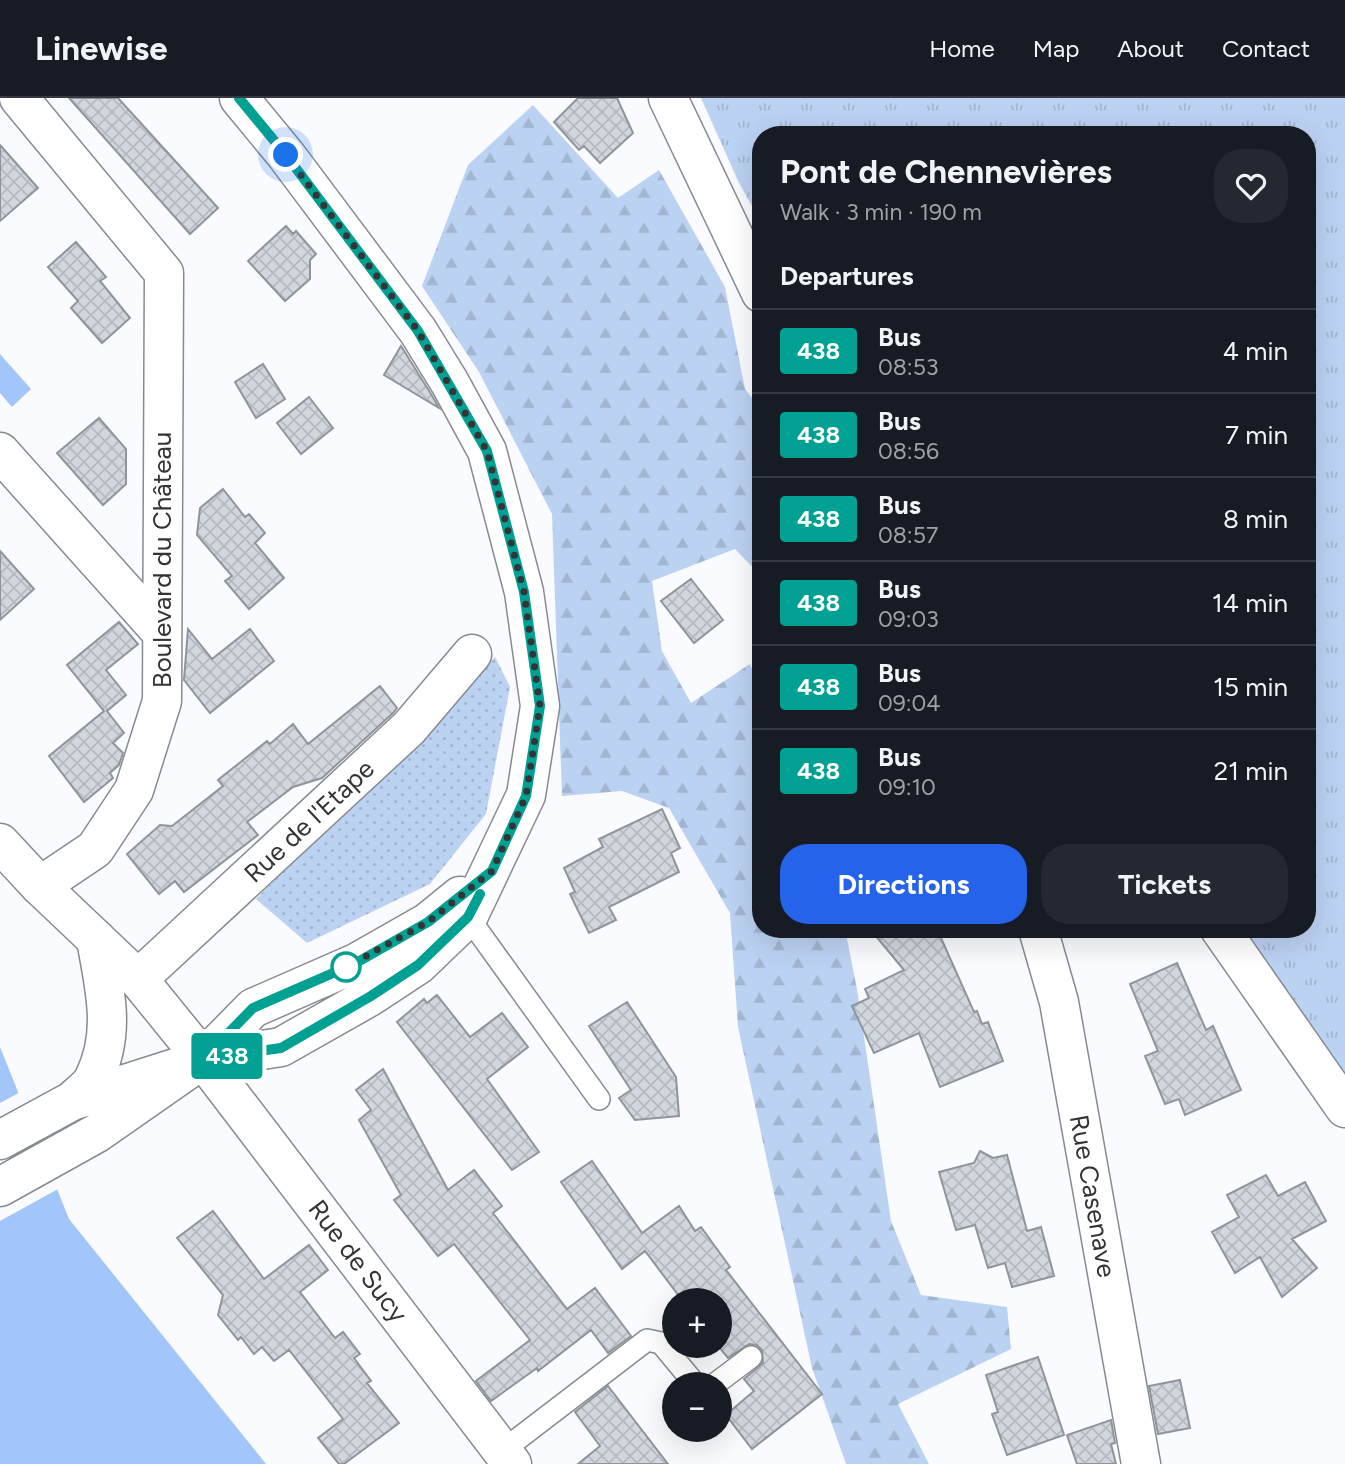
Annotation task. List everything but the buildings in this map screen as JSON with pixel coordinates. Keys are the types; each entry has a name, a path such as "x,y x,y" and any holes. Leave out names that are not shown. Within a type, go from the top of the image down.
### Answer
{"street":[{"name":"Boulevard du Château","path":"19,98 164,273 162,701 134,790 95,849 40,886"},
{"path":"0,1140 72,1101 203,1059 281,1048 371,996 418,965 468,917 526,796 540,706 524,592 487,451 418,331 286,155 239,98"},
{"path":"668,98 752,274"},
{"path":"0,452 162,633"},
{"name":"Rue de l'Etape","path":"138,979 409,728 472,654"},
{"name":"Rue de Sucy","path":"0,843 40,886 138,979 203,1059 507,1457"},
{"path":"0,1187 97,1133 203,1059 253,1008 356,963 428,922 492,871"},
{"name":"Rue Casenave","path":"1041,938 1059,1002 1141,1464"},
{"path":"1226,938 1345,1108"},
{"path":"72,1101 93,1080 107,1040 108,1006 96,939"}],"lane":[{"path":"468,917 599,1098"},
{"path":"507,1457 647,1340 661,1343 685,1372"},
{"path":"731,1372 751,1357"}],"green space":[{"path":"701,98 1345,98 1345,1088 1235,938 1316,938 1316,126 752,126 752,206"},
{"path":"533,105 618,198 659,170 725,287 745,389 752,398 752,567 735,549 652,581 662,651 691,703 750,664 752,938 847,938 857,989 891,1221 921,1295 1007,1307 1011,1349 898,1404 929,1464 846,1464 812,1368 738,1027 730,913 669,808 622,791 562,796 552,514 479,372 422,286 468,165"},
{"path":"495,657 510,687 486,814 430,884 307,943 256,899"}],"shaded area":[{"path":"0,354 31,389 12,407 0,393"},
{"path":"0,1047 69,1219 266,1464 0,1464"}],"pier":[{"path":"22,1091 60,1188 0,1221 0,1103"}],"bus line":[{"name":"438","path":"239,98 286,155 418,331 487,451 524,592 540,706 526,796 492,871 428,922 356,963 253,1008 203,1059 281,1048 371,996 418,965 468,917 480,894"}],"route":[{"path":"286,155 418,331 487,451 524,592 540,706 526,796 492,871 428,922 346,967"}]}
